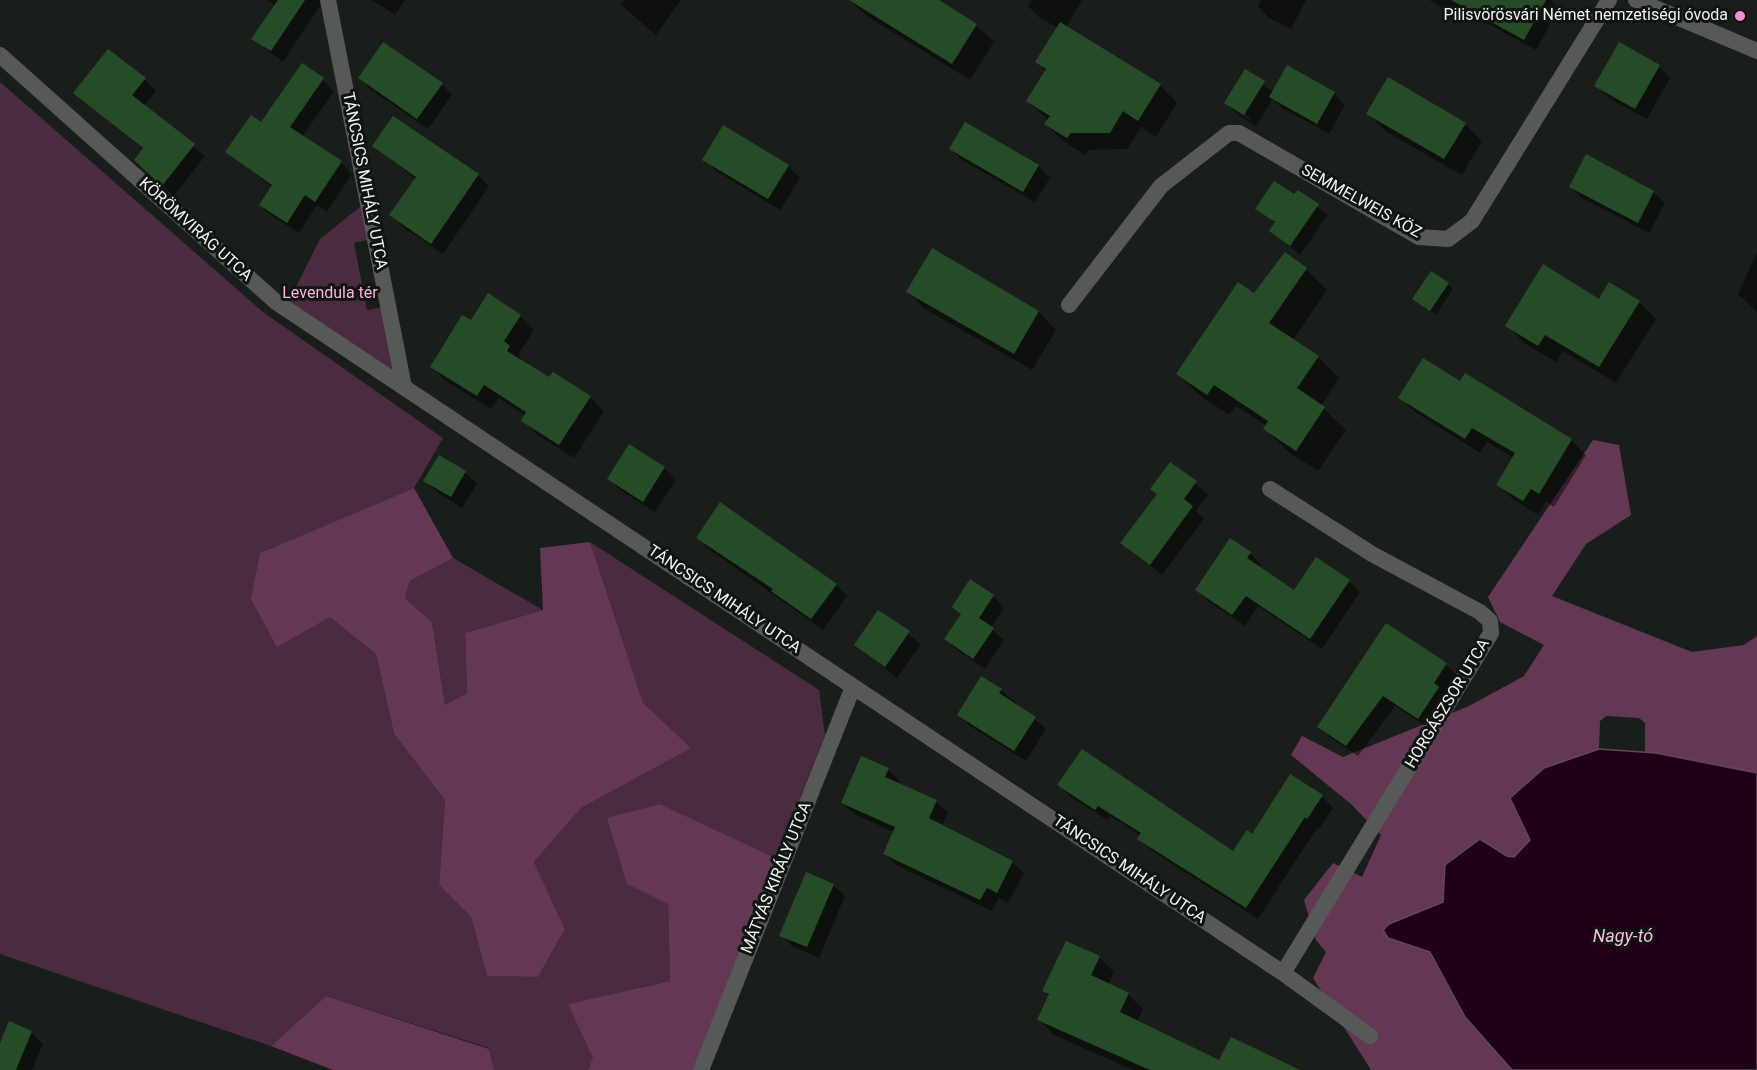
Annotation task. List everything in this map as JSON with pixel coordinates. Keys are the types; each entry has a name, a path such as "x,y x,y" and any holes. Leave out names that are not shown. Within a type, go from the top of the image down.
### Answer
{"street":[{"name":"TÁNCSICS MIHÁLY UTCA","path":"328,0 404,387 1283,973 1370,1036"},
{"name":"SEMMELWEIS KÖZ","path":"1069,305 1161,186 1229,133 1239,133 1419,237 1448,239 1472,221 1609,0"},
{"path":"1636,0 1757,51"},
{"name":"KÖRÖMVIRÁG UTCA","path":"0,55 276,302 404,387"},
{"name":"HORGÁSZSOR UTCA","path":"1270,489 1372,554 1480,612 1490,621 1491,633 1283,973"},
{"name":"MÁTYÁS KIRÁLY UTCA","path":"701,1070 853,687"}],"green space":[{"path":"0,82 263,312 443,438 414,488 260,553 376,654 394,734 445,800 439,885 471,917 487,976 538,977 565,929 534,862 581,808 690,748 643,704 590,542 819,690 825,735 776,858 660,804 627,884 668,903 670,981 569,1004 594,1058 588,1070 494,1070 489,1048 326,996 271,1046 0,954"},
{"name":"Levendula tér","path":"365,203 372,239 354,243 367,310 385,307 399,378 282,302 297,285 320,239"},
{"path":"453,558 543,610 465,633 467,693 445,705 432,622 405,598 410,581"}],"shaded area":[{"path":"1593,440 1619,445 1631,515 1586,544 1552,596 1692,652 1744,645 1757,636 1757,773 1645,752 1645,723 1639,718 1606,716 1600,721 1599,749 1544,768 1530,840 1514,857 1445,865 1443,902 1389,924 1388,938 1430,952 1465,1017 1512,1070 1371,1070 1313,978 1326,952 1316,940 1304,900 1333,863 1362,877 1381,835 1351,804 1291,755 1302,736 1343,757 1469,706 1524,676 1544,645 1500,622 1488,597"},
{"path":"414,488 453,558 410,581 405,598 432,622 445,705 467,693 465,633 543,610 540,548 590,542 643,703 691,748 581,808 534,862 565,929 538,977 487,976 471,917 439,885 445,800 394,734 376,654 330,617 277,647 251,599 260,553"},
{"path":"660,804 776,858 694,1070 588,1070 593,1058 568,1004 670,981 668,904 627,884 607,818"},
{"path":"326,996 489,1049 494,1070 333,1070 271,1046"}],"water":[{"name":"Nagy-tó","path":"1599,749 1656,753 1757,773 1757,1070 1512,1070 1465,1017 1430,952 1388,938 1383,930 1389,924 1443,902 1445,865 1480,839 1507,856 1514,857 1530,840 1510,798 1544,768"}],"building":[{"path":"278,0 305,0 271,51 251,39"},
{"path":"849,0 939,0 977,24 952,64"},
{"path":"1451,0 1546,0 1524,40"},
{"path":"1060,22 1161,84 1138,121 1123,111 1110,133 1071,133 1067,138 1044,124 1050,116 1026,101 1046,69 1035,62"},
{"path":"383,42 443,83 417,119 358,78"},
{"path":"1619,42 1660,65 1635,109 1594,86"},
{"path":"108,49 146,78 132,95 195,144 162,186 134,160 143,148 73,93"},
{"path":"302,63 324,78 290,127 342,161 315,202 305,195 287,223 259,205 272,185 225,152 251,115 261,122"},
{"path":"1287,65 1335,92 1317,124 1269,97"},
{"path":"1245,69 1265,81 1244,115 1224,103"},
{"path":"1388,77 1466,123 1444,159 1366,114"},
{"path":"393,116 479,174 431,244 389,215 416,177 372,146"},
{"path":"965,122 1039,165 1023,192 949,149"},
{"path":"723,125 789,165 768,199 702,160"},
{"path":"1586,154 1654,191 1638,223 1569,187"},
{"path":"1274,181 1294,194 1298,190 1319,204 1290,246 1269,231 1275,222 1255,209"},
{"path":"932,248 1039,311 1014,354 906,292"},
{"path":"1285,252 1307,268 1269,323 1319,356 1297,388 1325,407 1296,451 1263,429 1268,421 1214,385 1207,395 1176,374 1238,282 1254,293"},
{"path":"1543,264 1599,299 1609,282 1640,301 1599,367 1545,335 1538,346 1505,326"},
{"path":"1431,271 1449,283 1430,311 1412,299"},
{"path":"488,293 521,315 504,341 510,346 507,351 549,377 553,372 591,396 559,445 521,421 526,412 484,385 477,396 430,367 462,315 471,320"},
{"path":"1423,358 1460,381 1465,373 1572,439 1539,494 1531,489 1523,501 1496,485 1515,453 1472,428 1465,439 1398,398"},
{"path":"629,444 665,467 643,502 607,479"},
{"path":"439,455 466,471 451,497 423,481"},
{"path":"1170,462 1197,481 1184,499 1193,506 1150,565 1120,543 1157,494 1150,489"},
{"path":"720,502 837,584 811,619 771,591 773,589 696,538"},
{"path":"1230,538 1251,552 1247,558 1294,590 1316,557 1350,580 1310,639 1246,596 1232,615 1195,590"},
{"path":"970,579 994,595 979,618 994,628 973,659 944,639 961,614 952,607"},
{"path":"878,610 910,631 885,667 854,645"},
{"path":"1386,623 1447,663 1434,683 1439,687 1418,719 1383,696 1346,746 1317,727"},
{"path":"981,676 1002,689 999,693 1036,717 1014,751 957,715"},
{"path":"1082,749 1233,851 1247,830 1252,834 1290,774 1323,795 1307,819 1305,817 1246,908 1137,839 1141,833 1098,806 1095,810 1057,785"},
{"path":"861,756 889,768 885,777 937,800 929,818 1013,861 997,893 987,888 980,900 883,854 895,827 841,803"},
{"path":"806,872 834,884 807,947 779,936"},
{"path":"1066,941 1100,956 1091,975 1129,993 1120,1012 1219,1060 1231,1037 1300,1070 1150,1070 1037,1020 1049,994 1042,991"},
{"path":"9,1021 32,1031 16,1070 0,1070 0,1043"}],"place":[{"name":"Pilisvörösvári Német nemzetiségi óvoda","path":"1740,16"}]}
